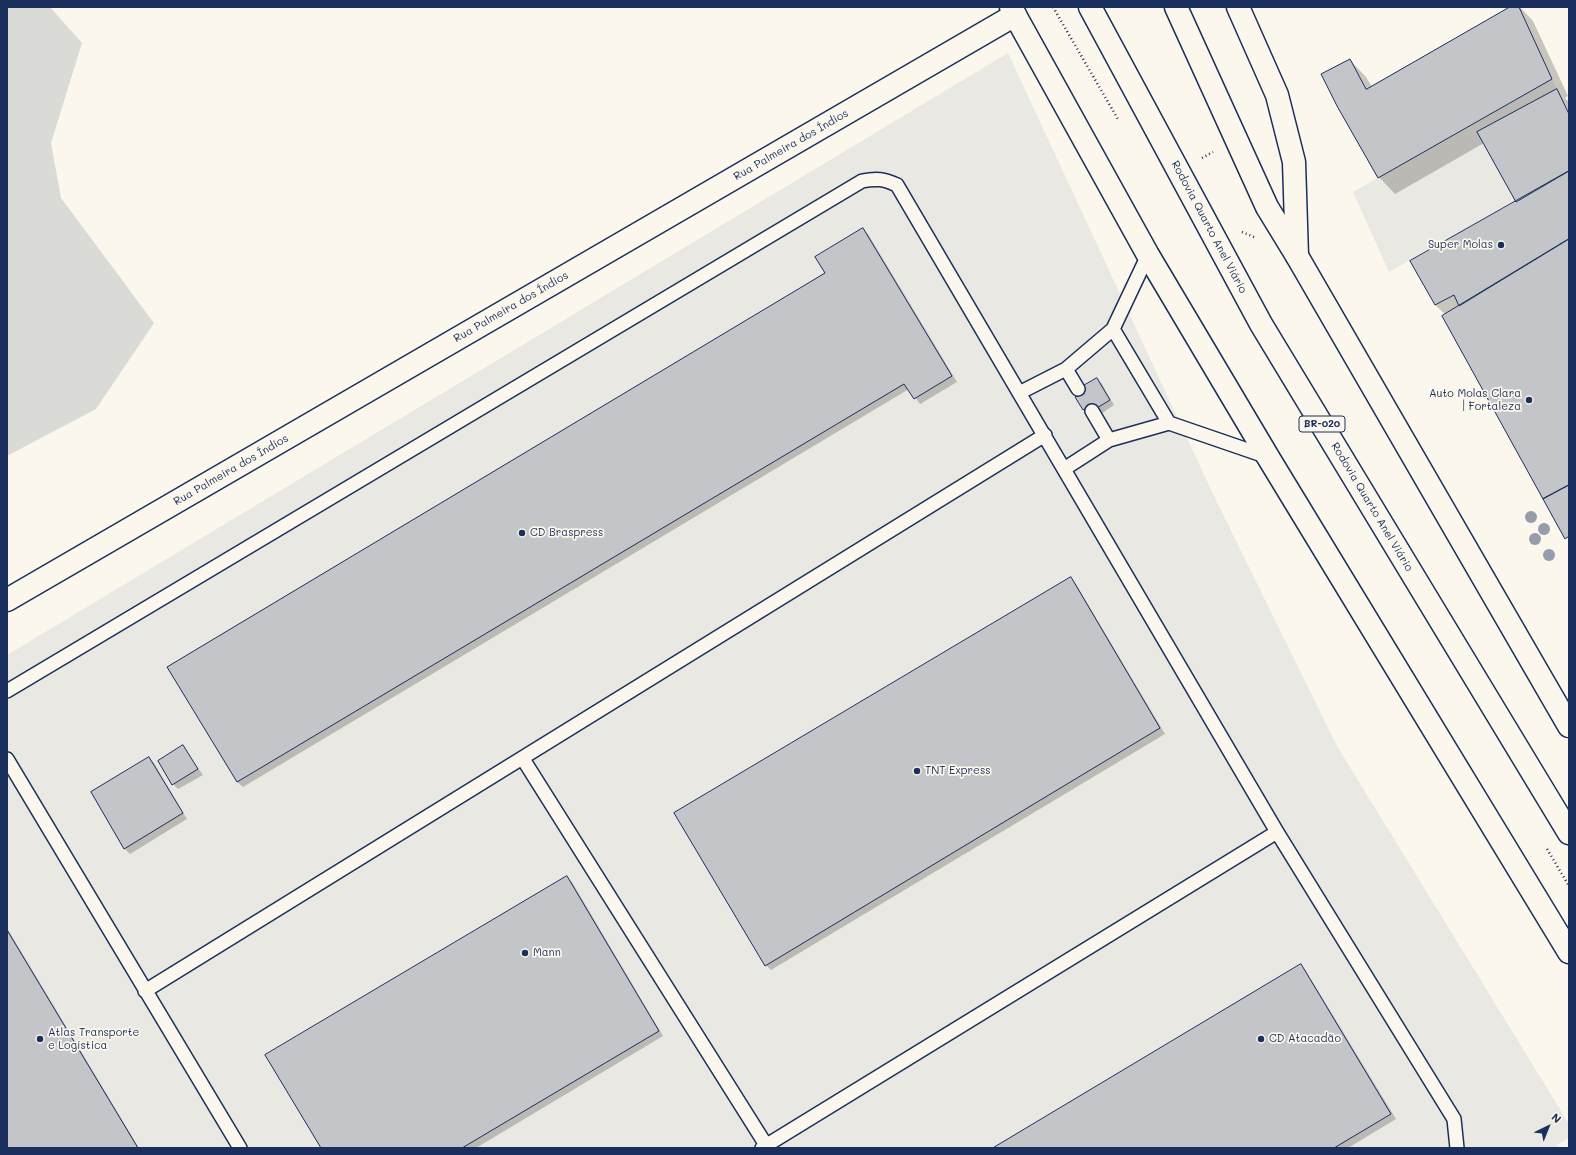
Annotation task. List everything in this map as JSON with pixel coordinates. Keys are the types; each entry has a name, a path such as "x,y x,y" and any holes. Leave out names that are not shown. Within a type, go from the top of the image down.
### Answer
{"main road":[{"name":"Rodovia Quarto Anel Viário","path":"1090,7 1261,324 1569,833"},
{"path":"1176,7 1267,207 1297,256 1569,726"},
{"path":"1238,7 1277,95 1294,162 1297,256"},
{"path":"1013,11 1148,254 1268,457 1569,952"},
{"name":"Rua Palmeira dos Índios","path":"7,600 1013,11"}],"lane":[{"path":"7,691 862,181 876,178 886,180 897,185 1277,832 1454,1119 1457,1148"},
{"path":"1019,393 1066,369 1113,329 1148,254"},
{"path":"1113,329 1169,423"},
{"path":"1066,369 1078,389"},
{"path":"1092,411 1109,440"},
{"path":"1064,469 1109,440 1169,423 1268,457"},
{"path":"145,991 1045,435"},
{"path":"523,758 764,1147 1277,832"},
{"path":"7,759 240,1148"}],"path":[{"path":"1179,172 1235,138"},
{"path":"1202,214 1256,238"}],"shaded area":[{"path":"7,7 50,7 82,43 51,143 61,198 154,323 96,409 7,456"},
{"path":"1008,53 1213,494 1337,746 1569,1124 1569,1138 1557,1145 1559,1148 7,1148 7,655"},
{"path":"1552,79 1569,114 1569,171 1389,272 1353,192"}],"building":[{"path":"1510,7 1519,7 1552,79 1378,178 1337,106 1321,74 1350,59 1366,89"},
{"path":"1557,89 1569,114 1569,171 1516,202 1477,132"},
{"path":"1569,171 1569,239 1459,306 1454,295 1435,305 1410,261"},
{"name":"CD Braspress","path":"863,228 952,376 914,399 904,384 237,782 167,667 825,273 815,257"},
{"name":"Auto Molas Clara | Fortaleza","path":"1569,239 1569,485 1543,499 1442,316"},
{"path":"1097,378 1110,400 1092,411 1089,406 1083,410 1075,397 1081,394 1078,389"},
{"path":"1569,485 1569,536 1565,539 1543,499"},
{"name":"TNT Express","path":"1071,577 1160,728 765,966 674,813"},
{"path":"183,745 198,769 172,785 158,761"},
{"path":"149,757 183,813 124,849 91,792"},
{"name":"Mann","path":"567,876 659,1031 462,1148 321,1148 265,1055"},
{"name":"Atlas Transporte e Logística","path":"7,930 138,1148 7,1148"},
{"name":"CD Atacadão","path":"1301,964 1391,1114 1334,1148 993,1148"}],"place":[{"name":"Super Molas","path":"1501,245"},
{"name":"Auto Molas Clara | Fortaleza","path":"1529,400"},
{"name":"CD Braspress","path":"522,533"},
{"name":"TNT Express","path":"917,771"},
{"name":"Mann","path":"525,953"},
{"name":"Atlas Transporte e Logística","path":"40,1039"},
{"name":"CD Atacadão","path":"1261,1039"}]}
